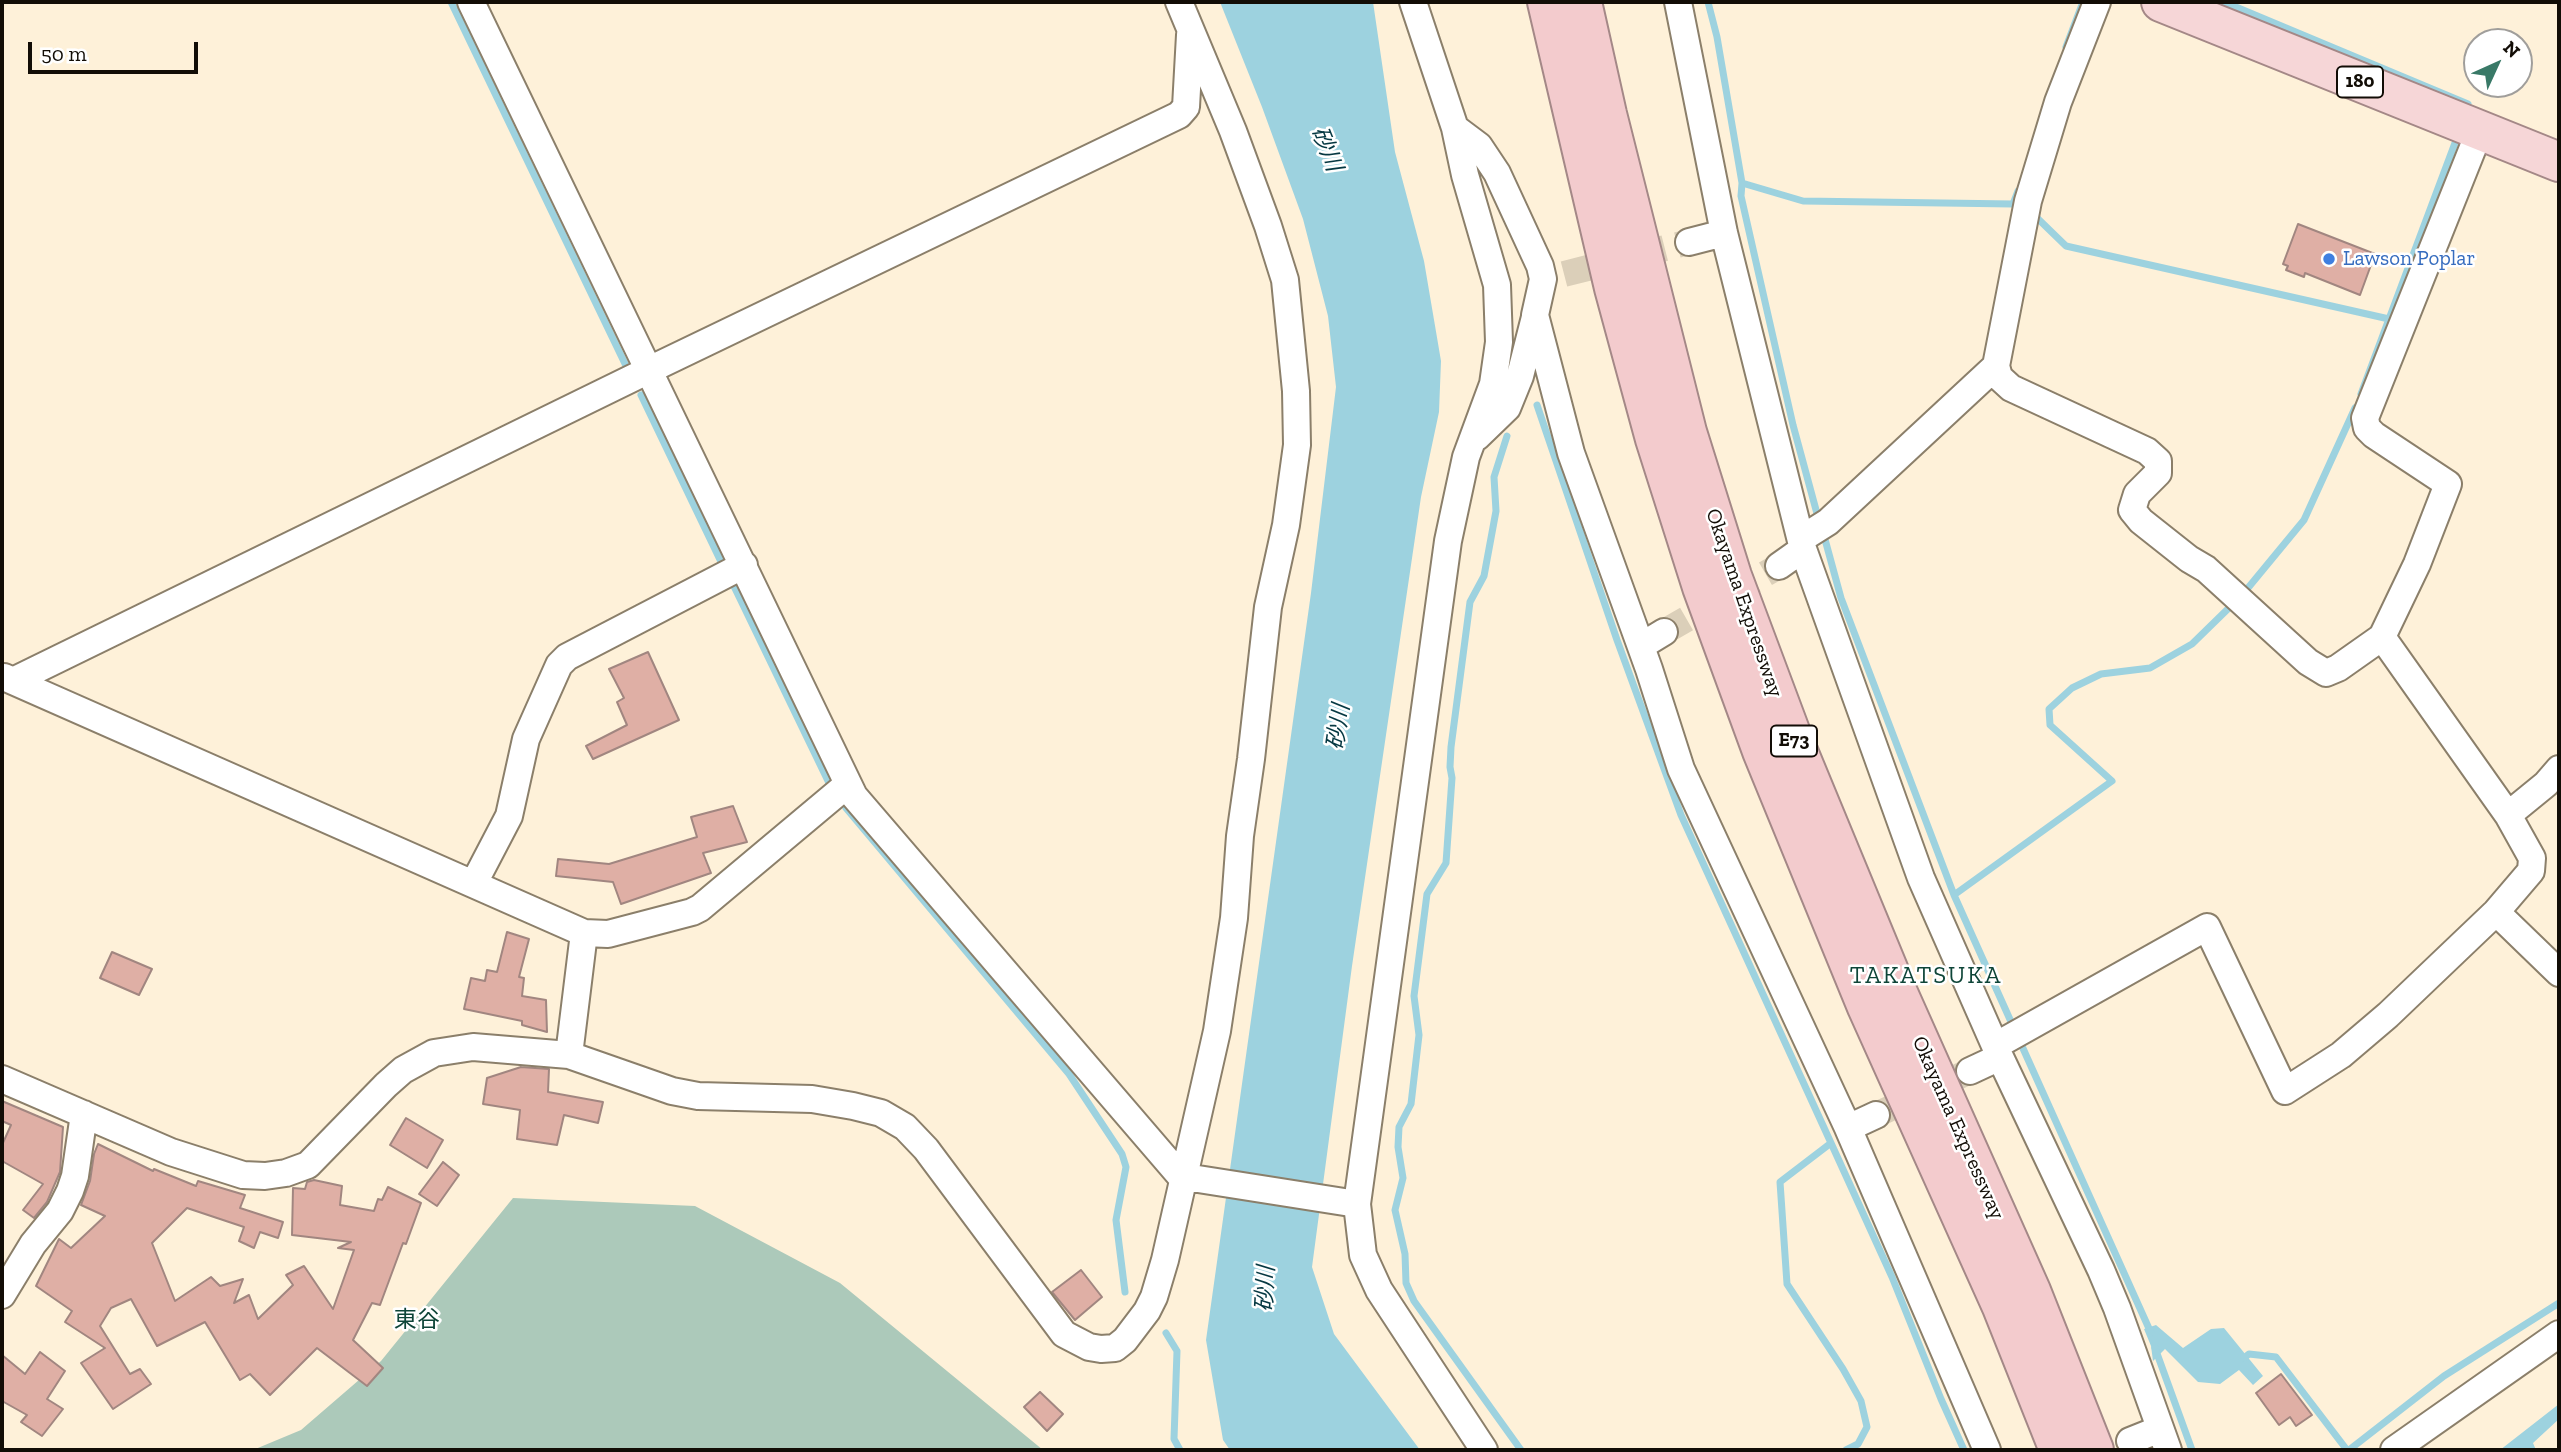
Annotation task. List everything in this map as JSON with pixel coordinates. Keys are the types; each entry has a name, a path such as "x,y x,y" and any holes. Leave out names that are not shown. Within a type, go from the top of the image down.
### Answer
{"highway":[{"name":"Okayama Expressway","path":"1547,2 1614,288 1656,439 1702,587 1762,751 1867,1007 2002,1307 2059,1450"},
{"name":"Okayama Expressway","path":"1582,2 1610,127 1687,432 1732,576 1803,765 1898,993 2031,1292 2094,1450"},
{"name":"180","path":"2161,2 2559,162"}],"street":[{"path":"471,2 649,370 733,571 863,807 1144,1136 1191,1179 1349,1203"},
{"path":"2,1079 171,1152 243,1175 265,1176 286,1173 308,1165 403,1070 434,1053 473,1047 569,1055 672,1091 698,1096 812,1099 881,1113 905,1127 926,1149 1064,1334 1088,1347 1115,1348 1125,1340 1147,1311 1191,1179 1234,918 1240,836 1268,607 1286,525 1297,444 1296,391 1285,280 1233,131 1179,2"},
{"path":"1413,2 1455,128 1465,175 1497,285 1499,317 1493,384 1466,457 1448,541 1349,1203 1363,1255 1379,1290 1483,1450"},
{"path":"1678,2 1724,233 1810,536 1921,877 2007,1042 2118,1308 2164,1440 2130,1441"},
{"path":"2097,2 2058,102 2026,209 1996,366 1999,377 2011,388 2147,452 2158,461 2158,472 2137,494 2132,510 2141,521 2206,569 2308,662 2326,673 2338,668 2382,637 2417,564 2448,484 2374,435 2367,428 2365,418 2480,130"},
{"path":"7,679 1179,116 1186,107 1191,30"},
{"path":"1455,128 1479,146 1497,173 1540,266 1554,276 1535,316 1520,376 1507,408 1472,442"},
{"path":"1689,242 1724,233"},
{"path":"1535,316 1571,453 1641,646 1681,769 1848,1128 1987,1450"},
{"path":"1779,566 1996,366"},
{"path":"474,883 509,816 526,739 559,666 567,657 733,571"},
{"path":"1641,646 1664,632"},
{"path":"1970,1071 2007,1042 2207,927 2285,1091 2341,1055 2388,1015 2496,912 2531,872 2532,858 2508,815 2382,637"},
{"path":"7,679 584,933 608,934 700,908 848,784"},
{"path":"2508,815 2546,784 2559,769"},
{"path":"2496,912 2559,973"},
{"path":"569,1055 584,933"},
{"path":"2,1295 33,1244 60,1211 70,1191 75,1176 84,1114"},
{"path":"1848,1128 1876,1115"},
{"path":"2394,1450 2559,1334"}],"green space":[{"path":"513,1198 695,1206 840,1283 1043,1450 253,1450 301,1430 381,1361"}],"water":[{"name":"砂川","path":"1220,2 1373,2 1395,152 1424,261 1441,361 1439,412 1421,497 1352,966 1312,1267 1334,1334 1420,1450 1230,1450 1223,1440 1206,1340 1311,593 1336,387 1328,316 1303,219"},
{"path":"2156,1325 2183,1348 2211,1329 2224,1328 2263,1376 2253,1385 2239,1370 2220,1384 2198,1382 2165,1349 2153,1361 2151,1346 2144,1329"},
{"path":"2559,1404 2559,1419 2533,1443 2536,1450 2500,1450"}],"building":[{"name":"Lawson Poplar","path":"2298,224 2375,254 2360,295 2305,273 2304,277 2286,270 2288,266 2283,264"},
{"path":"648,652 679,720 593,759 586,746 627,725 617,702 624,698 609,669"},
{"path":"733,806 747,842 703,853 711,873 621,904 613,882 556,876 558,859 609,864 697,837 691,817"},
{"path":"507,932 529,939 519,977 524,978 522,996 546,1000 547,1032 522,1025 522,1021 464,1009 471,978 485,981 487,970 497,972"},
{"path":"112,952 152,969 139,995 100,978"},
{"path":"521,1067 549,1069 548,1092 603,1102 598,1123 564,1115 557,1145 517,1139 520,1110 483,1104 487,1078"},
{"path":"2,1101 63,1127 60,1172 47,1202 34,1218 23,1210 43,1184 2,1161 2,1145 11,1125 2,1121"},
{"path":"406,1118 443,1140 427,1168 390,1145"},
{"path":"98,1144 153,1171 154,1169 196,1186 198,1181 245,1195 240,1208 283,1222 278,1238 260,1232 254,1248 239,1241 244,1227 187,1208 152,1243 175,1301 211,1277 220,1286 243,1279 234,1303 249,1295 258,1319 293,1285 286,1275 304,1266 333,1309 354,1250 338,1248 351,1242 292,1235 293,1188 305,1189 307,1182 314,1180 342,1186 340,1205 374,1211 378,1199 382,1200 388,1187 421,1203 380,1305 372,1303 353,1340 383,1368 367,1386 317,1348 270,1395 250,1374 240,1380 205,1322 157,1346 131,1299 111,1308 100,1326 130,1374 140,1369 151,1384 113,1409 81,1363 105,1348 65,1322 72,1311 36,1286 59,1239 71,1248 105,1216 81,1205 90,1181"},
{"path":"443,1162 459,1175 437,1206 419,1194"},
{"path":"1081,1270 1102,1297 1075,1320 1052,1292"},
{"path":"40,1352 65,1371 47,1399 63,1409 42,1436 21,1422 27,1415 2,1401 2,1355 25,1374"},
{"path":"2281,1374 2312,1415 2296,1426 2290,1417 2279,1425 2256,1393"},
{"path":"1040,1392 1063,1414 1047,1431 1024,1407"}],"waterway":[{"path":"451,2 628,370"},
{"path":"1708,2 1717,37 1742,183"},
{"path":"2066,47 2083,2"},
{"path":"2224,2 2468,104"},
{"path":"2032,213 2066,246 2389,319 2455,143"},
{"path":"1819,521 1793,425 1741,196 1742,183 1803,201 2013,204 2018,191"},
{"path":"2361,394 2389,319"},
{"path":"641,395 724,568"},
{"path":"1537,405 1617,640 1681,815 1831,1143 1780,1182 1787,1284 1861,1401 1867,1427 1858,1444 1846,1450"},
{"path":"2243,594 2304,520 2355,408"},
{"path":"1507,436 1494,477 1496,511 1484,576 1470,602 1451,747 1452,778 1446,863 1427,894 1414,996 1419,1035 1411,1104 1399,1127 1398,1147 1403,1178 1395,1210 1405,1254 1406,1283 1414,1301 1521,1450"},
{"path":"1823,532 1841,598 1954,895 2151,1333"},
{"path":"730,578 829,783"},
{"path":"1954,895 2112,781 2050,725 2049,709 2072,688 2101,674 2150,668 2192,644 2235,602"},
{"path":"846,808 1069,1074 1122,1154 1126,1167 1116,1220 1125,1292"},
{"path":"1831,1143 1892,1277 1964,1450"},
{"path":"2349,1450 2444,1376 2559,1303"},
{"path":"1166,1333 1177,1351 1174,1439 1180,1450"},
{"path":"2155,1348 2192,1450"},
{"path":"2244,1358 2249,1354 2276,1357 2347,1450"}],"tunnel":[{"path":"1564,274 1689,242"},
{"path":"1664,632 1779,566"},
{"path":"1876,1115 1970,1071"}],"place":[{"name":"Lawson Poplar","path":"2329,259"}],"district":[{"name":"TAKATSUKA","path":"1926,976"},
{"name":"東谷","path":"417,1320"}]}
